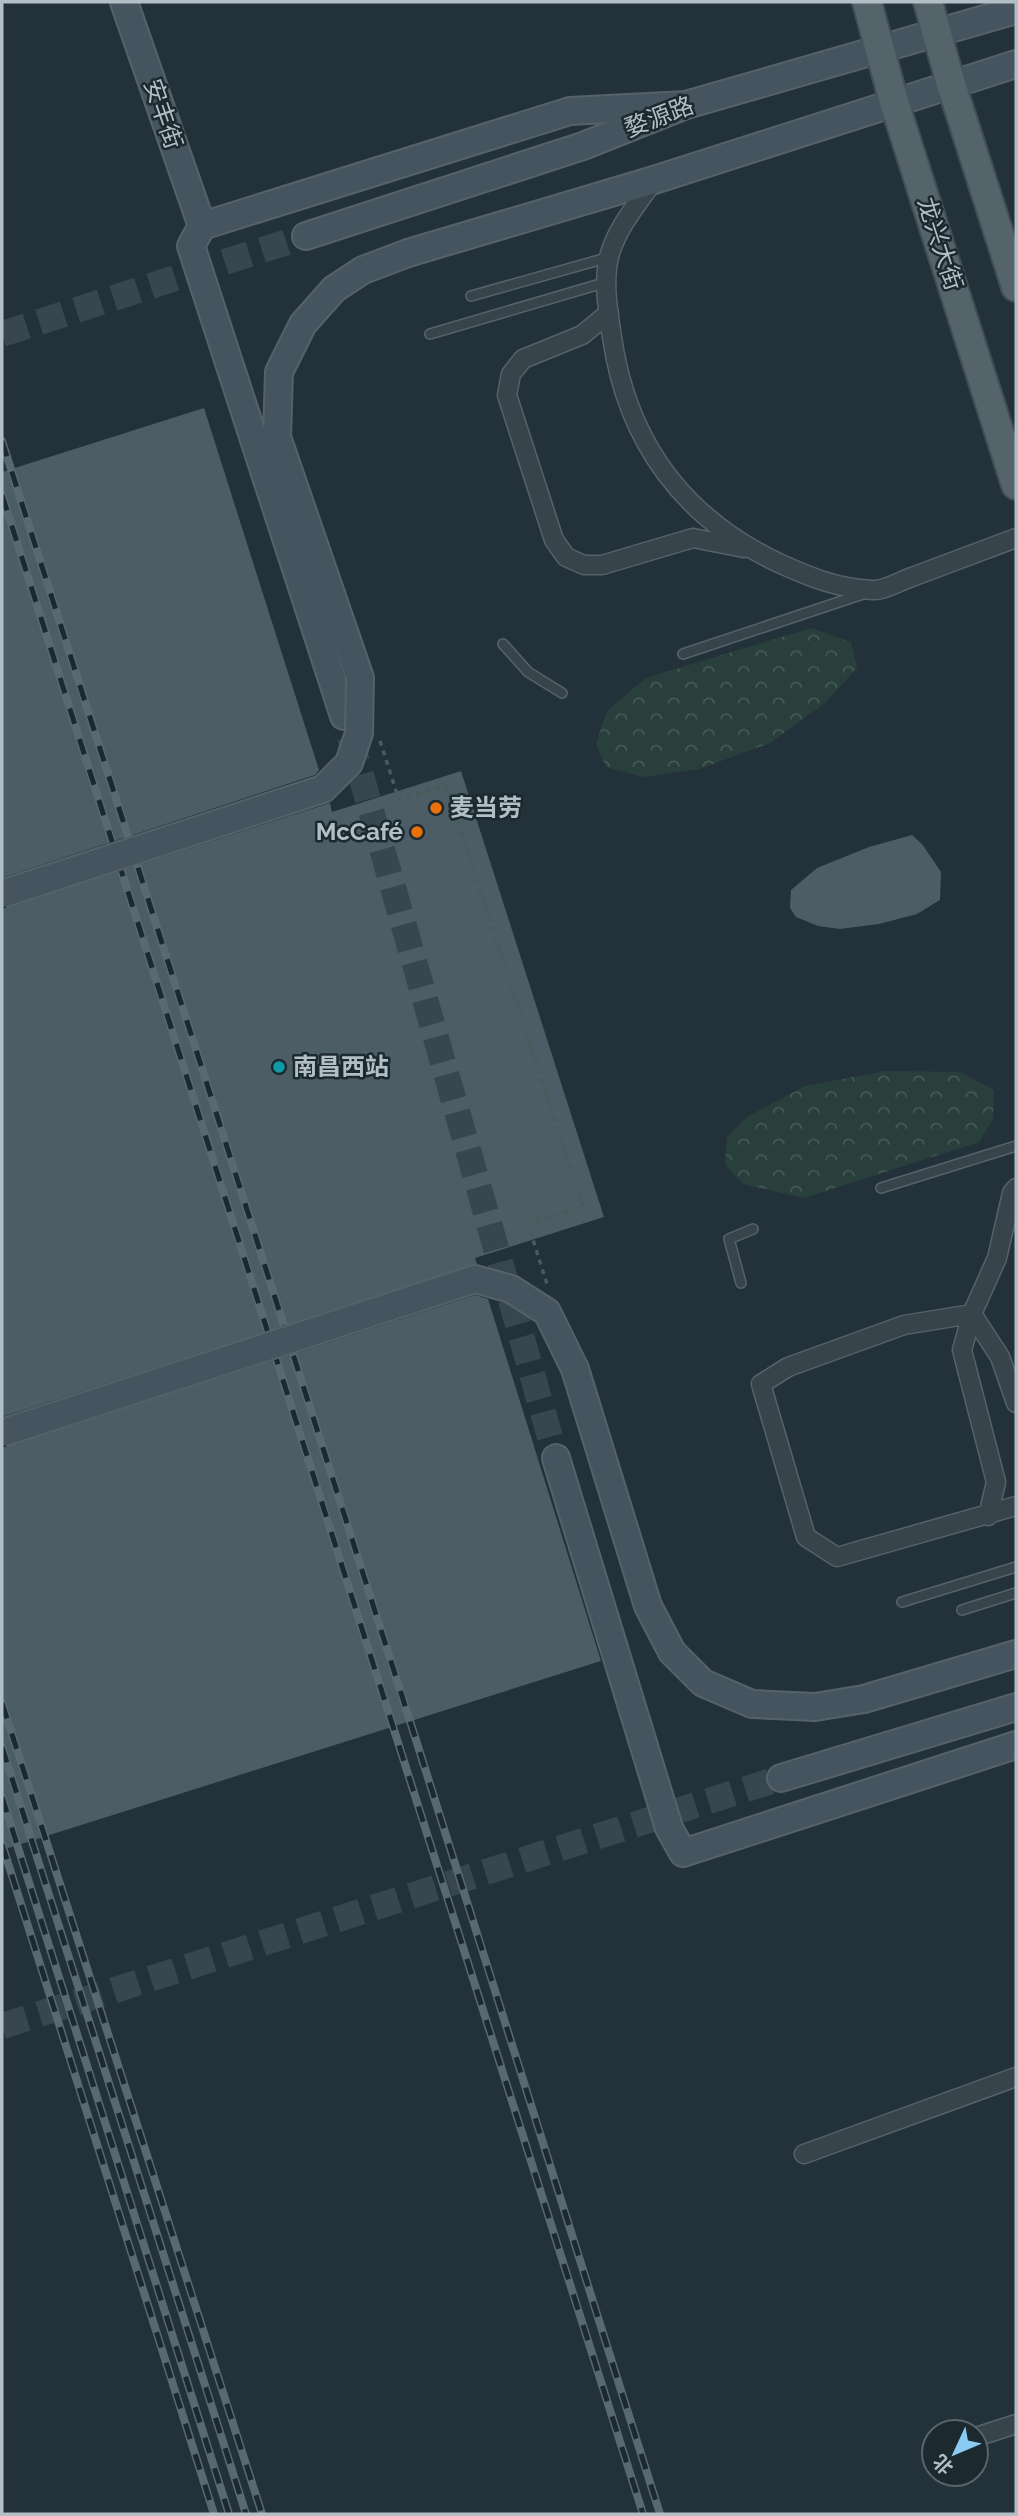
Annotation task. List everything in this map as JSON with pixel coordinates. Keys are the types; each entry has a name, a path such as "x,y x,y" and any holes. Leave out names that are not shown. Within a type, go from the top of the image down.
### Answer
{"main road":[{"name":"龙兴大街","path":"867,2 894,102 1016,485"},
{"path":"928,2 951,84 1016,287"}],"street":[{"name":"安丰街","path":"124,2 202,226"},
{"name":"婺源路","path":"306,236 583,146 686,105 1016,10"},
{"path":"2,894 323,789 349,763 359,733 360,678 276,437 279,372 303,324 334,289 363,270 408,253 654,180 1016,64"},
{"path":"344,716 191,246 202,226 570,111 686,105"},
{"path":"654,180 623,226 610,257 607,282 616,368 634,420 660,466 702,515 750,550 820,582 875,590 1016,538"},
{"path":"609,313 582,335 523,359 511,374 507,395 554,540 566,557 584,565 602,565 693,538 750,550"},
{"path":"988,1516 996,1482 962,1350 972,1314 997,1258 1012,1193 1016,1188"},
{"path":"2,1433 475,1279 511,1289 547,1312 575,1369 648,1606 673,1652 703,1683 752,1704 815,1707 864,1699 1016,1654"},
{"path":"972,1314 1000,1357 1016,1402"},
{"path":"972,1314 904,1325 788,1367 761,1384 806,1537 837,1557 1016,1506"},
{"path":"556,1458 669,1828 683,1853 1016,1745"},
{"path":"781,1778 1016,1707"},
{"path":"804,2154 1016,2077"},
{"path":"990,2432 1016,2424"}],"lane":[{"path":"471,296 610,257"},
{"path":"430,334 607,282"},
{"path":"683,654 875,590"},
{"path":"503,644 528,672 562,693"},
{"path":"881,1188 1016,1146"},
{"path":"741,1283 729,1239 753,1229"},
{"path":"902,1602 1016,1567"},
{"path":"962,1610 1016,1593"}],"path":[{"path":"380,739 400,800 446,785 583,1207 528,1224 549,1290"}],"green space":[{"path":"811,628 851,642 857,668 825,703 770,743 699,769 644,777 606,767 596,744 607,711 646,678"},
{"path":"885,1071 960,1072 994,1090 993,1119 979,1142 804,1198 743,1184 725,1165 727,1137 747,1117 805,1086"}],"building":[{"path":"204,408 319,770 315,775 2,878 2,472"},
{"name":"南昌西站","path":"461,771 604,1217 475,1258 477,1264 2,1417 2,909 330,803 332,812"},
{"path":"912,835 922,844 941,872 940,900 917,914 879,924 840,929 818,926 796,917 790,908 791,890 817,868 869,847"},
{"path":"475,1295 488,1299 601,1661 2,1850 2,1448"}],"tunnel":[{"path":"2,334 306,236"},
{"path":"350,737 556,1458"},
{"path":"2,2026 781,1778"}],"railway":[{"path":"2,441 660,2514"},
{"path":"2,495 643,2514"},
{"path":"2,1703 262,2514"},
{"path":"2,1747 246,2514"},
{"path":"2,1797 229,2514"},
{"path":"2,1844 214,2514"}],"place":[{"name":"麦当劳","path":"436,808"},
{"name":"McCafé","path":"417,832"},
{"name":"南昌西站","path":"279,1067"}]}
